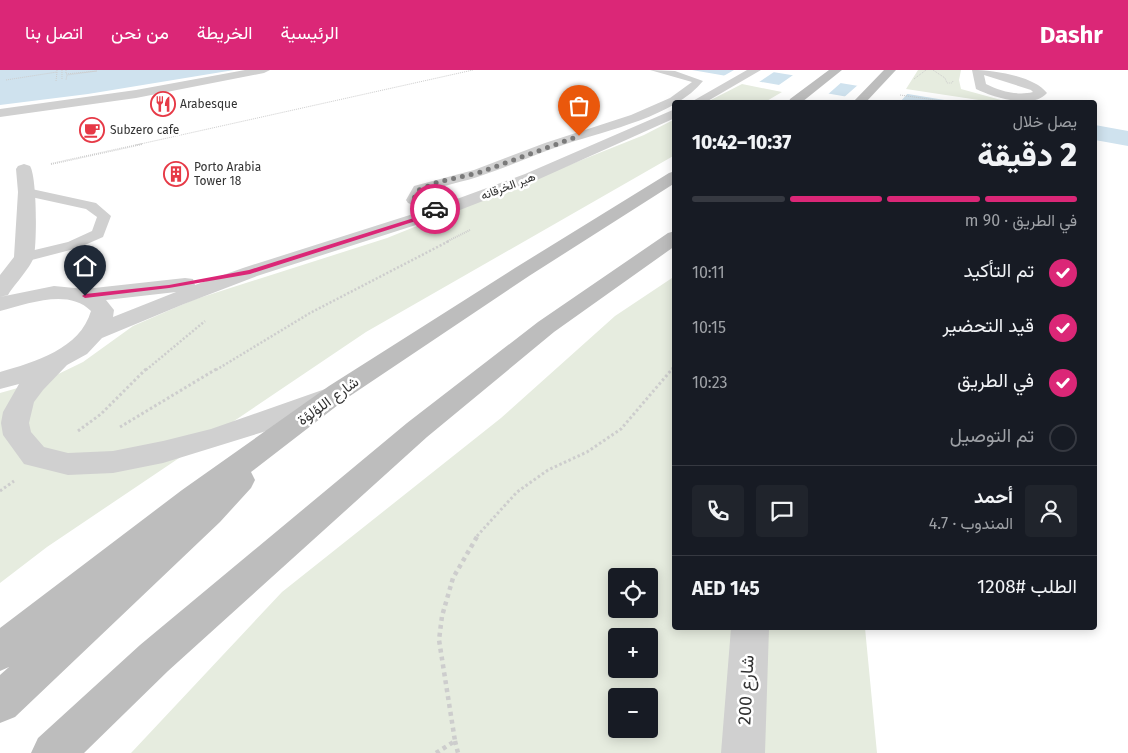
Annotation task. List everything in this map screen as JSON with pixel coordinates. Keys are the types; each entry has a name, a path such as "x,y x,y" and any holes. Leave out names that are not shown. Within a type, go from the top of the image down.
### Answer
{"main road":[{"path":"861,100 890,70"},
{"path":"798,100 835,71"},
{"name":"شارع اللؤلؤة","path":"0,652 193,499 338,392 522,272 672,178"},
{"path":"53,753 154,658 417,430 546,327 672,239"},
{"path":"0,702 209,513 274,441"}],"street":[{"path":"0,113 136,94 264,70"},
{"path":"701,100 755,70"},
{"name":"هير الخرقانه","path":"96,332 176,299 250,272 441,212 531,177 672,114"},
{"path":"24,169 34,268"},
{"path":"0,290 34,268"},
{"path":"0,380 30,372 58,360 80,347 96,332 102,320 103,310 97,302 76,295 34,268"},
{"name":"هير الخرقانه","path":"0,304 23,298 169,286 250,272"},
{"path":"58,360 27,391 18,407 14,423 17,437 26,450 42,459 80,466 155,453 253,426 338,392"},
{"name":"شارع 200","path":"742,753 750,630"}],"lane":[{"path":"654,70 675,74 698,82 692,90 673,100"},
{"path":"441,212 413,200 419,190 438,182 478,173 560,142 597,131 672,100"},
{"path":"27,192 91,206 104,216 98,234 73,245 34,268"}],"path":[{"path":"24,169 282,114 473,70"},
{"path":"912,82 926,70"},
{"path":"910,96 936,100"},
{"path":"118,428 310,313 471,230"},
{"path":"0,491 101,414 158,358 202,322 211,318"},
{"path":"458,753 439,640 442,616 453,578 474,539 517,492 548,470 587,452 621,429 672,370"},
{"path":"436,753 455,741"}],"shaded area":[{"path":"918,70 961,70 959,80 961,89 1001,100 979,100 906,89"},
{"path":"742,84 782,92 768,100 711,100"},
{"path":"672,121 672,157 366,332 47,547 0,583 0,393 46,380 83,362 133,326 193,300 387,238 644,135"},
{"path":"672,278 672,630 865,630 877,753 131,753 282,592 501,418 615,316"}],"water":[{"path":"0,70 234,70 88,94 0,105"},
{"path":"692,70 760,70 945,100 865,100"},
{"path":"1097,125 1128,131 1128,146 1097,140"}],"pier":[{"path":"734,70 777,70 756,84 720,78"},
{"path":"796,73 843,81 826,96 776,87"},
{"path":"859,84 909,92 902,100 842,99"}],"way so far":[{"path":"435,209 413,200 419,190 438,182 478,173 579,136"}],"place":[{"name":"Arabesque","path":"163,104"},
{"name":"Subzero cafe","path":"92,130"},
{"name":"Porto Arabia Tower 18","path":"176,174"}],"route":[{"path":"85,296 128,292 250,272 441,212 435,209"}]}
